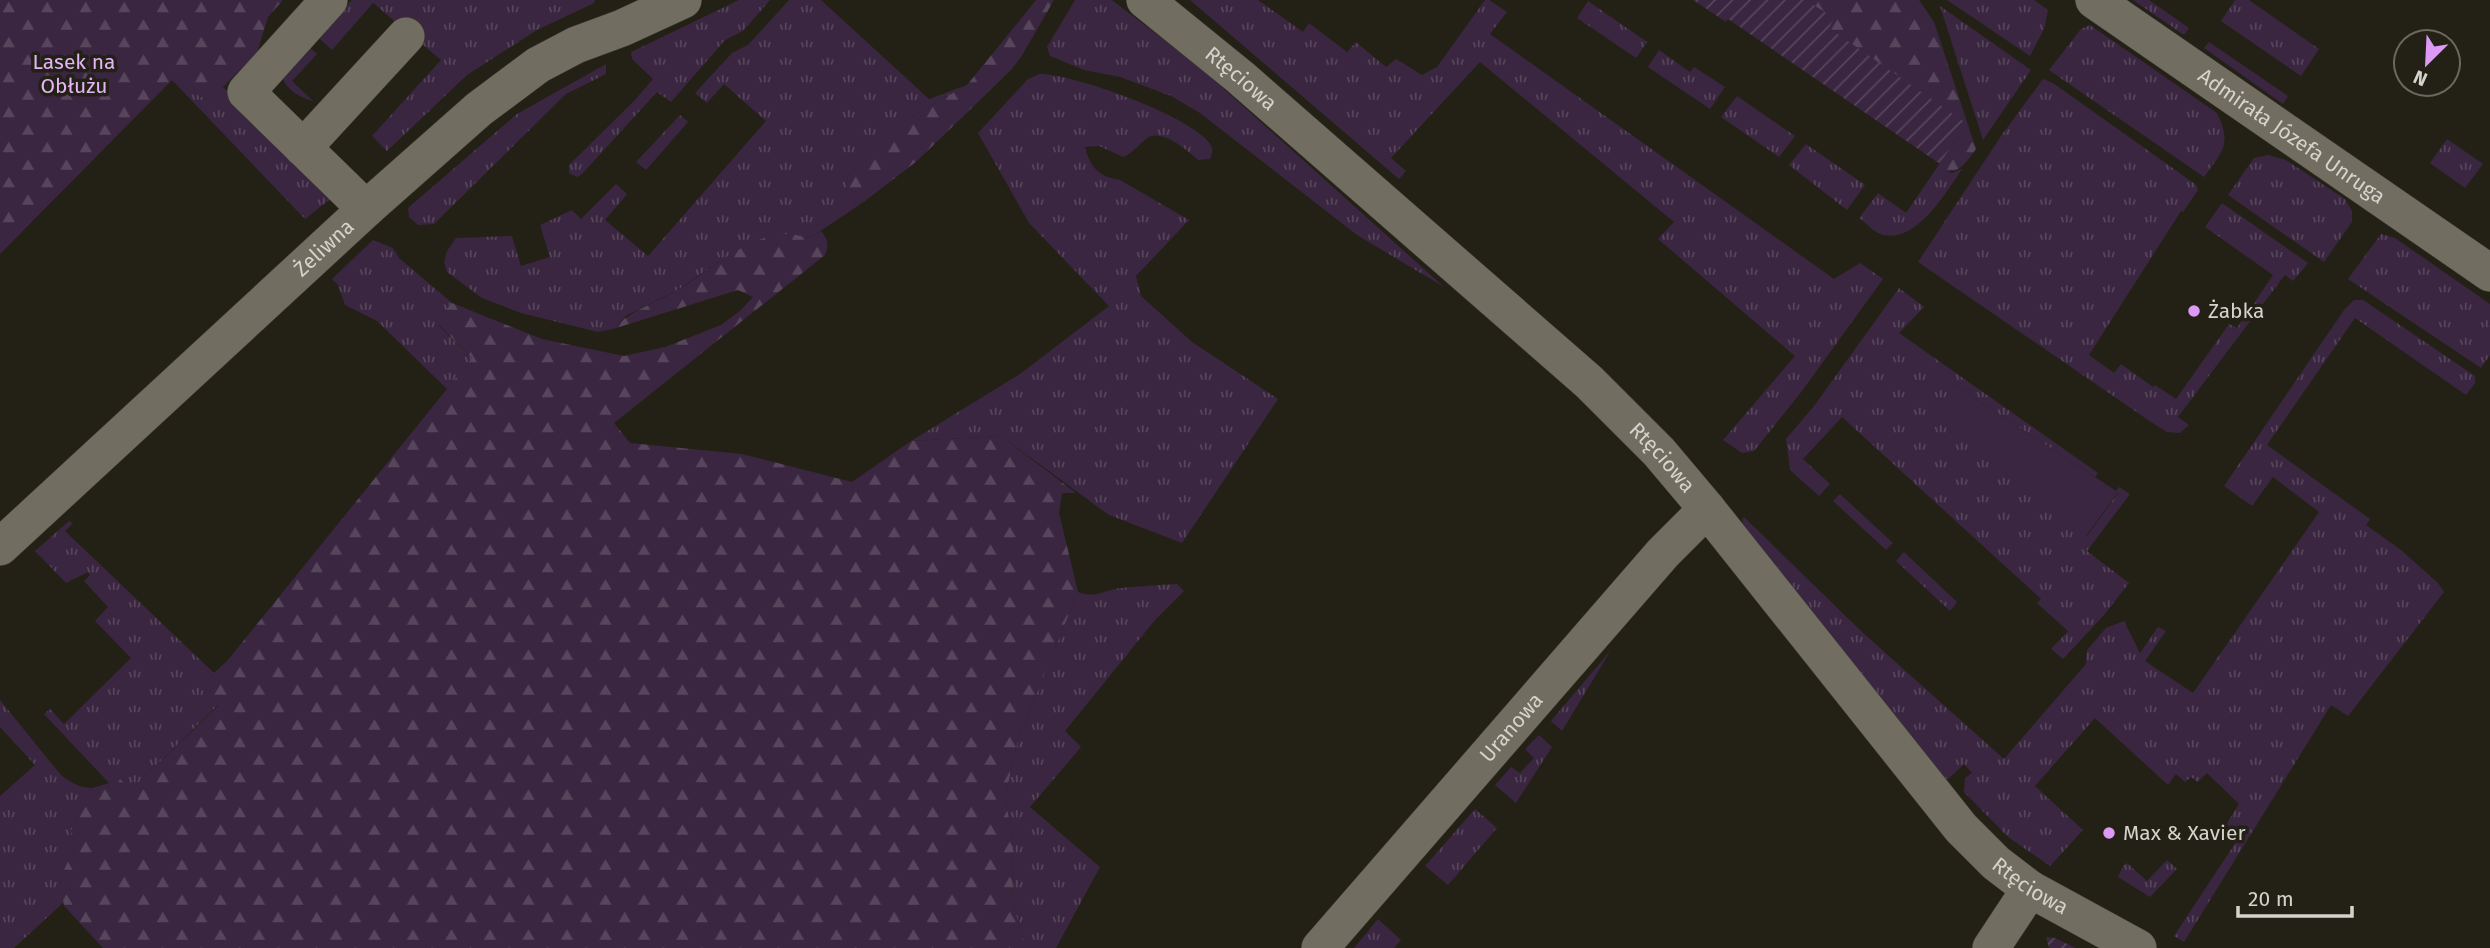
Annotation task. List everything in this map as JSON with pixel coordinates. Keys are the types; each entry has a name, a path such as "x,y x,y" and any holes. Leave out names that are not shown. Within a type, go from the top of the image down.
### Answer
{"street":[{"path":"328,0 246,92 366,209"},
{"name":"Żeliwna","path":"0,547 479,108 538,65 576,45 622,28 683,0"},
{"name":"Rtęciowa","path":"1145,0 1240,77 1589,382 1659,452 1961,828 1996,863 2030,889 2137,948"},
{"name":"Admirała Józefa Unruga","path":"2094,0 2490,273"},
{"path":"303,148 406,36"},
{"name":"Uranowa","path":"1320,948 1663,553 1707,509"},
{"path":"1991,948 2030,889"}],"green space":[{"name":"Lasek na Obłużu","path":"0,0 283,0 268,17 257,53 209,101 172,80 0,254"},
{"path":"352,0 595,0 594,3 537,30 467,75 387,151 372,136 441,60 373,3 332,50 317,36"},
{"path":"739,0 770,0 743,31 725,40 671,102 657,92 582,174 577,177 569,173 569,165 653,79 632,59 631,52"},
{"path":"789,0 821,0 929,99 967,85 889,130 848,176 845,191 856,203 865,201 810,238 787,234 751,244 676,291 627,315 613,329 598,332 521,313 482,298 447,272 444,262 447,251 456,238 512,236 521,266 550,257 540,225 572,210 581,219 616,184 627,194 605,220 648,256 766,121 724,84 707,103 695,93 732,53 748,45"},
{"path":"1036,0 1054,0 1011,70 917,161 865,201 856,203 845,191 848,176 889,130 967,85"},
{"path":"1075,0 1112,0 1203,70 1444,287 1357,235 1200,113 1171,96 1120,77 1084,70 1050,56 1047,47"},
{"path":"1190,0 1258,0 1303,32 1309,23 1347,52 1356,42 1386,67 1396,59 1422,75 1437,67 1485,0 1489,0 1507,12 1490,34 1834,279 1860,263 1883,279 1802,391 1754,451 1742,453 1723,440 1795,356 1658,239 1674,222 1480,62 1391,158 1406,171 1399,179"},
{"path":"1693,0 1806,0 1834,18 1829,28 1966,123 1940,164 1728,19 1726,22"},
{"path":"1787,0 1919,0 1934,22 1976,149 1964,164 1950,172 1936,169 1955,141"},
{"path":"1947,0 2034,0 2048,10 2044,29 2030,56"},
{"path":"2133,0 2149,0 2189,28 2184,35"},
{"path":"2235,0 2249,0 2319,49 2301,76 2221,21"},
{"path":"1588,1 1647,42 1636,58 1577,18"},
{"path":"1940,6 2031,70 1983,140"},
{"path":"2090,25 2217,113 2224,132 2223,147 2204,177 2049,70 2081,29"},
{"path":"2209,42 2288,96 2283,104 2204,48"},
{"path":"308,46 317,54 292,81 313,101 295,93 282,78"},
{"path":"1659,50 1690,72 1694,67 1725,87 1710,109 1648,67"},
{"path":"606,64 606,74 566,94 434,224 418,225 409,217 408,208 517,114"},
{"path":"1040,74 1078,81 1131,98 1180,121 1199,133 1212,148 1210,159 1198,160 1162,136 1149,137 1123,157 1099,146 1085,147 1090,160 1101,174 1120,180 1189,220 1136,276 1141,296 1192,342 1278,399 1182,543 1109,515 1001,436 911,441 1020,374 1109,306 1029,223 978,133 1028,79"},
{"path":"2043,79 2053,83 2195,184 2198,190 2183,212 2181,211 2089,355 2114,373 2121,364 2153,387 2155,385 2176,399 2229,324 2237,328 2273,275 2205,227 2222,203 2308,263 2293,281 2285,275 2281,280 2178,417 2189,425 2180,433 2167,432 2154,424 1918,262 2001,136"},
{"path":"172,80 209,101 223,87 323,179 329,191 329,200 305,219"},
{"path":"1737,96 1795,136 1779,157 1721,117"},
{"path":"680,115 688,122 646,170 636,162"},
{"path":"2447,139 2483,164 2465,188 2430,163"},
{"path":"1806,144 1865,185 1847,210 1789,165"},
{"path":"2268,155 2286,160 2345,199 2352,211 2352,222 2324,262 2228,195 2254,158"},
{"path":"1936,169 1952,173 1962,169 1939,202 1918,225 1894,236 1881,234 1859,218 1878,193 1906,213"},
{"path":"821,231 827,242 825,255 614,423 630,443 742,454 852,482 911,441 1001,436 1076,493 1062,493 1059,513 1078,592 1018,739 1005,798 1013,840 1012,904 1027,948 103,948 64,906 60,878 75,847 71,831 92,788 109,783 116,775 131,790 218,706 199,687 228,660 472,358 439,325 452,303 542,339 624,356 665,347 721,325 753,297 738,290 613,329 629,316 678,290 745,246 774,235 788,234 810,238"},
{"path":"2381,234 2395,238 2490,304 2490,355 2481,368 2348,279"},
{"path":"373,240 393,248 399,258 452,303 445,311 439,326 472,358 447,389 377,321 345,305 338,285 332,279"},
{"path":"1899,288 1924,307 1899,333 2098,473 2095,477 1954,385 1933,417 2087,536 2118,493 2116,491 2119,487 2130,494 2087,551 2129,583 2104,615 2063,659 2051,649 2068,631 2037,603 2041,599 1842,417 1803,459 1830,484 1819,496 1790,470 1786,439 1814,406"},
{"path":"2354,300 2363,300 2475,376 2475,383 2466,395 2355,318 2267,445 2370,519 2366,525 2401,550 2438,583 2444,592 2348,716 2331,705 2184,942 2174,936 2238,839 2224,828 2239,804 2207,773 2198,782 2191,777 2185,782 2176,774 2168,785 2095,718 2035,786 2083,830 2050,866 2008,837 1964,792 1965,778 1972,773 1964,764 1947,780 1744,527 1742,520 1744,517 1862,632 2004,759 2086,664 2087,650 2106,628 2124,621 2140,653 2158,627 2166,631 2145,661 2193,693 2319,512 2273,477 2252,506 2224,486 2344,310"},
{"path":"1954,385 2118,492 2086,536 1932,417"},
{"path":"1840,494 1893,543 1886,550 1833,501"},
{"path":"69,521 73,523 65,531 214,673 200,687 218,705 131,790 109,783 44,714 50,709 64,724 131,658 95,621 108,607 84,581 90,575 88,572 66,583 35,551"},
{"path":"1904,552 1957,602 1950,611 1896,561"},
{"path":"1177,584 1184,591 1155,620 1065,731 1081,747 1030,807 1100,867 1056,948 1027,948 1012,904 1013,840 1005,798 1018,739 1078,592 1095,594 1121,588"},
{"path":"1611,650 1562,731 1551,721"},
{"path":"0,700 60,774 75,784 92,788 71,831 75,847 60,878 64,902 14,948 0,948 0,796 35,765 0,727"},
{"path":"1539,735 1552,747 1516,803 1495,785 1511,767 1520,773 1534,758 1525,749"},
{"path":"1475,809 1497,828 1448,885 1425,866"},
{"path":"2167,860 2177,869 2150,897 2118,877 2127,863 2147,881"},
{"path":"1378,919 1401,940 1394,948 1354,948"},
{"path":"2046,937 2055,938 2076,948 2049,948"}],"place":[{"name":"Żabka","path":"2194,311"},
{"name":"Max & Xavier","path":"2109,833"}]}
